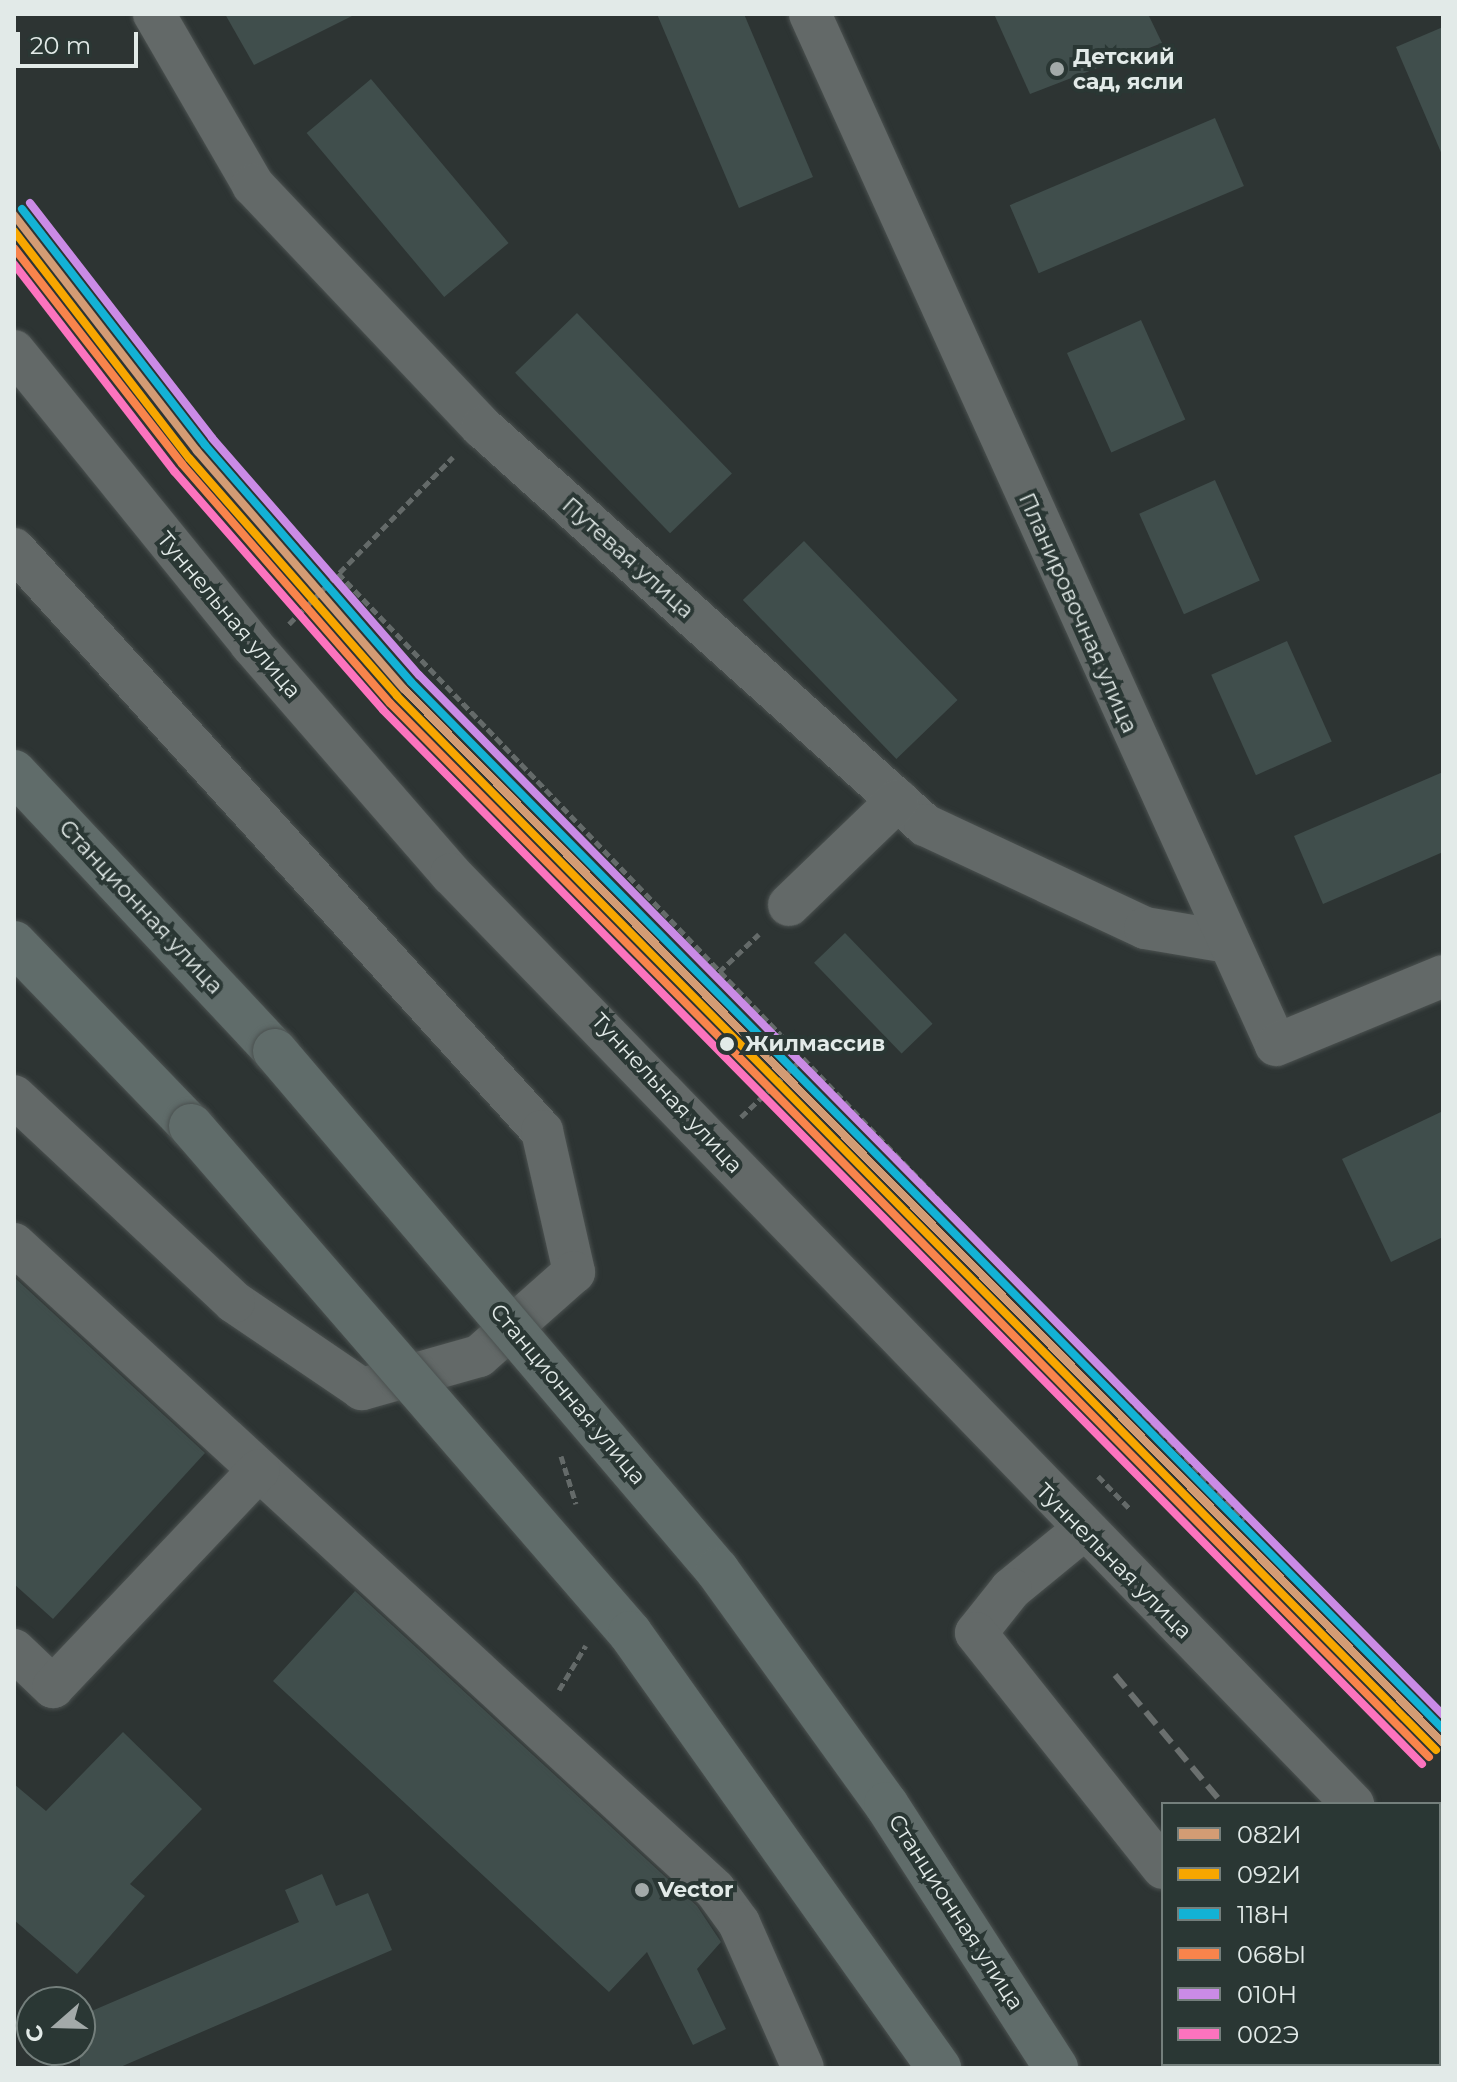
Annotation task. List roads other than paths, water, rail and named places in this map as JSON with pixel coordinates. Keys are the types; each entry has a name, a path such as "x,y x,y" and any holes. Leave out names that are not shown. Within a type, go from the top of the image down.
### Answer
{"main road":[{"name":"Станционная улица","path":"14,772 275,1051 717,1570 886,1804 1056,2068"},
{"path":"14,943 191,1126 630,1633 939,2068"}],"street":[{"name":"Путевая улица","path":"154,14 253,185 482,427 925,825 1145,928 1228,942"},
{"name":"Планировочная улица","path":"810,14 1276,1045 1443,976"},
{"name":"Туннельная улица","path":"14,351 251,644 451,874 729,1128 1083,1530 1351,1802"},
{"path":"14,549 542,1131 574,1272 479,1356 362,1389 234,1302 14,1096"},
{"path":"789,905 898,800"},
{"path":"14,1244 715,1890 739,1923 803,2068"},
{"path":"14,1650 53,1687 259,1470"},
{"path":"1083,1530 1011,1589 976,1633 1161,1865"}],"railway":[{"path":"1115,1675 1221,1802"}],"place":[{"name":"Детский сад, ясли","path":"1057,69"},
{"name":"Жилмассив","path":"727,1044"},
{"name":"Vector","path":"642,1890"}]}
